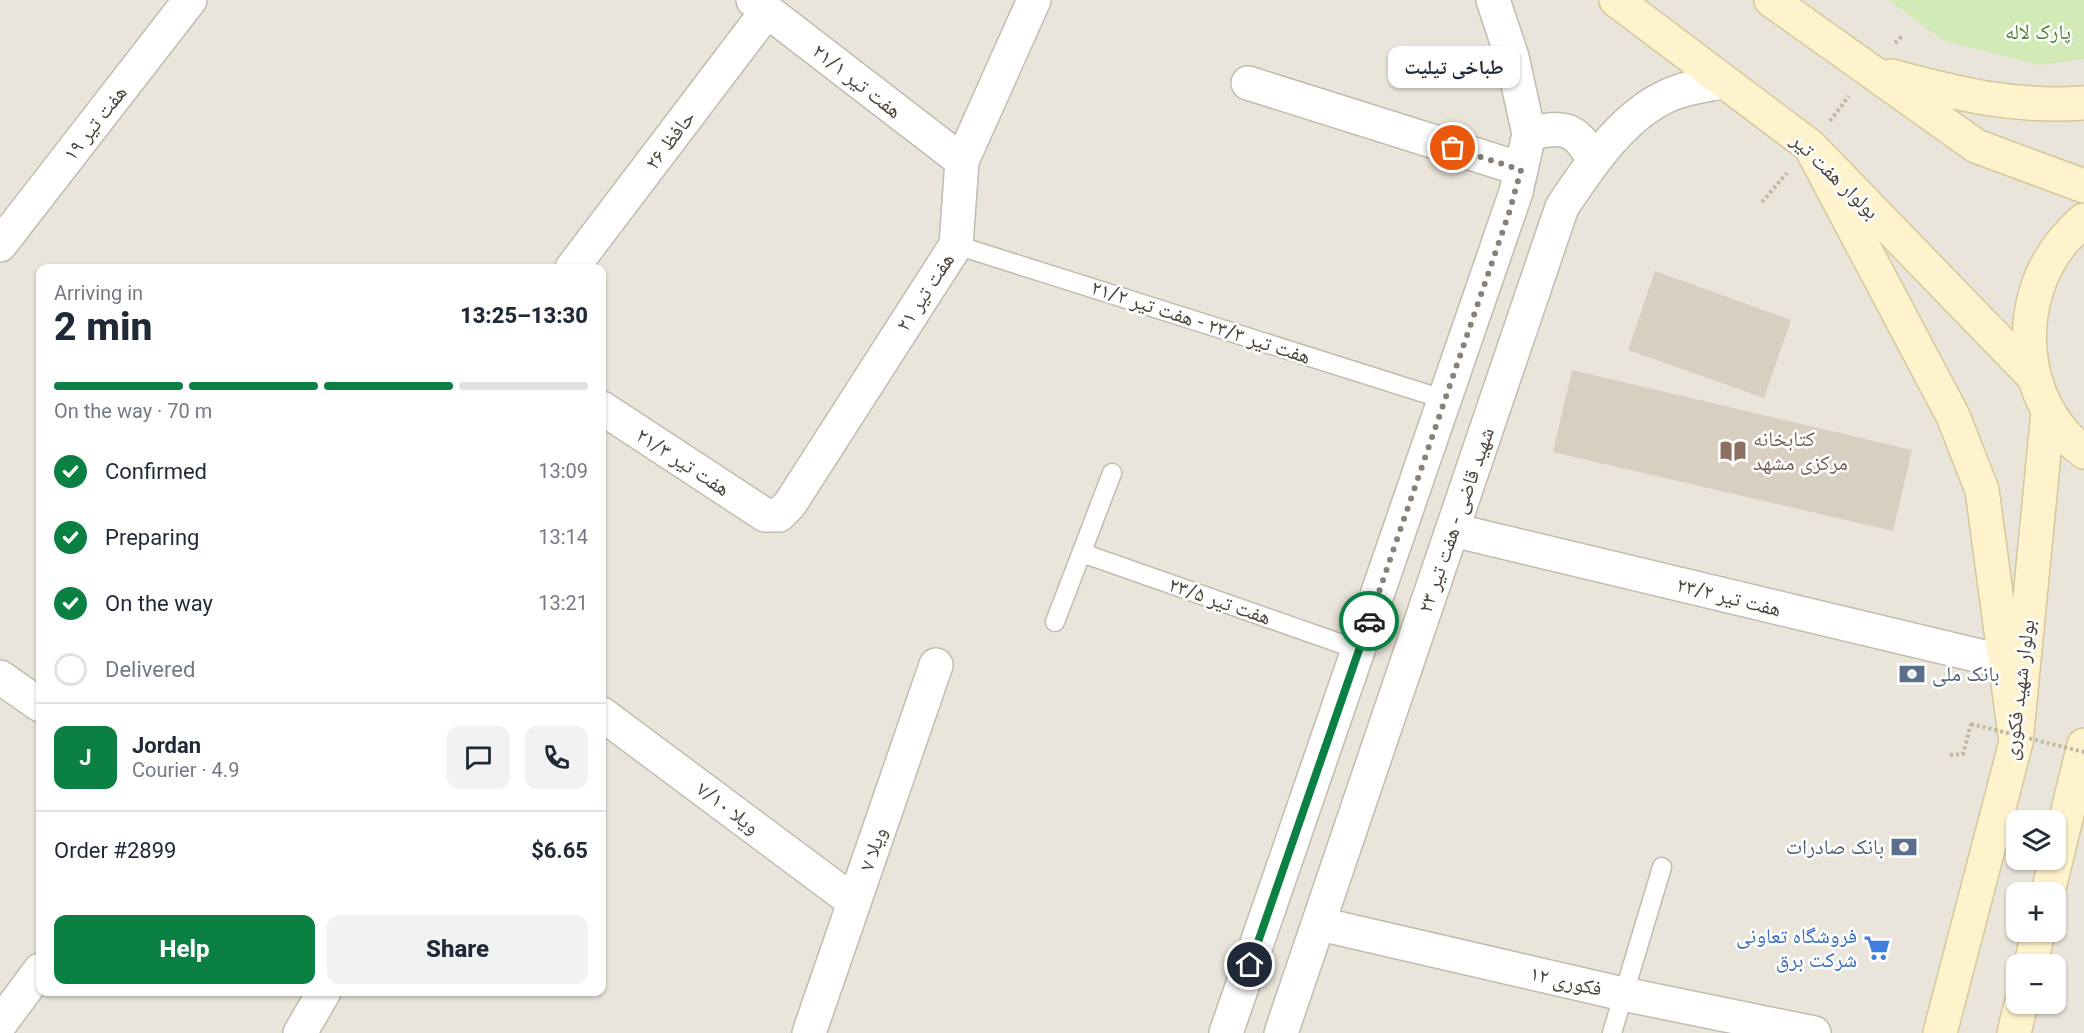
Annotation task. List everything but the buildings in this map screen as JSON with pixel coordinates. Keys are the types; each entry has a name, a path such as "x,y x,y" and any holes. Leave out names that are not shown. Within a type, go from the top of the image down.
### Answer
{"main road":[{"name":"بولوار هفت تیر","path":"1617,0 1722,82 1810,146 2033,376"},
{"path":"1772,0 1976,146 2084,186"},
{"path":"1869,70 1975,98 2056,105 2084,102"},
{"path":"1810,146 1953,416 1982,490 2016,742"},
{"path":"2084,220 2052,255 2034,294 2028,338 2033,376 2048,412 2072,442 2084,452"},
{"name":"بولوار شهید فکوری","path":"1940,1033 2016,742 2048,412"},
{"path":"2050,882 2084,745"},
{"path":"2014,1033 2019,1014"}],"street":[{"name":"هفت تیر ۱۹","path":"0,245 190,0"},
{"name":"هفت تیر ۲۱","path":"765,515 778,515 790,504 956,245 962,161 1034,0"},
{"path":"1226,1033 1516,192 1529,134 1512,57 1492,0"},
{"name":"هفت تیر ۲۱/۱","path":"760,5 962,161"},
{"name":"حافظ ۲۶","path":"575,264 760,5"},
{"name":"شهید قاضی - هفت تیر ۲۳","path":"1281,1033 1320,924 1562,207 1593,160 1644,109 1677,92 1722,82"},
{"path":"1248,83 1521,170"},
{"path":"1529,134 1550,128 1568,131 1583,140 1593,160"},
{"name":"هفت تیر ۲۱/۳","path":"606,411 765,515"},
{"name":"هفت تیر ۲۳/۲","path":"1453,530 2005,662"},
{"name":"ویلا ۷","path":"809,1033 936,665"},
{"path":"0,677 36,702"},
{"name":"ویلا ۷/۱۰","path":"606,717 854,902"},
{"name":"فکوری ۱۲","path":"1320,924 1623,994 1814,1033"},
{"path":"0,1024 36,975"},
{"path":"300,1033 322,996"}],"lane":[{"name":"هفت تیر ۲۳/۳ - هفت تیر ۲۱/۲","path":"956,245 1446,400"},
{"path":"1055,622 1112,473"},
{"name":"هفت تیر ۲۳/۵","path":"1082,553 1359,650"},
{"path":"1612,1033 1662,867"}],"path":[{"path":"1950,755 1963,754 1971,724 2084,752"}],"shaded area":[{"path":"0,0 2084,0 2084,1033 0,1033"}],"green space":[{"name":"پارک لاله","path":"1889,0 2084,0 2084,59 2039,65 1942,40"}],"way so far":[{"path":"1369,621 1446,400 1516,192 1521,170 1453,148"}],"place":[{"name":"طباخی تیلیت","path":"1453,148"},
{"name":"کتابخانه مرکزی مشهد","path":"1733,451"},
{"name":"بانک ملی","path":"1912,674"},
{"name":"بانک صادرات","path":"1904,847"},
{"name":"فروشگاه تعاونی شرکت برق","path":"1877,948"}],"route":[{"path":"1250,965 1369,621"}]}
